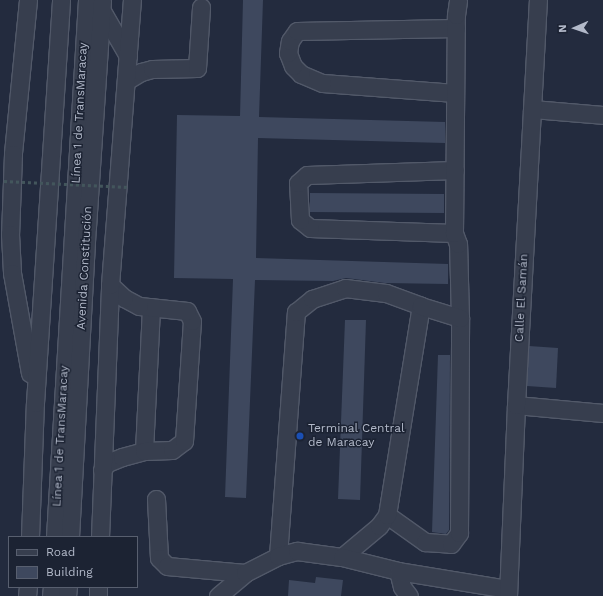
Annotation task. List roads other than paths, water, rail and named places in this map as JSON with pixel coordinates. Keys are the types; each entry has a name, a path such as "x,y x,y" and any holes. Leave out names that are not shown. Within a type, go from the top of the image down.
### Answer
{"street":[{"path":"28,0 13,154 10,234 12,273 35,403"},
{"path":"30,536 35,403 61,0"},
{"name":"Línea 1 de TransMaracay","path":"55,536 87,0"},
{"path":"100,536 110,285 132,0"},
{"path":"387,515 425,542 451,544 459,533 460,318 458,244 454,233 456,28 458,0"},
{"name":"Calle El Samán","path":"508,592 516,405 538,0"},
{"path":"102,6 128,56"},
{"name":"Avenida Constitución","path":"70,536 102,6"},
{"path":"126,81 141,72 152,69 197,68 201,7"},
{"path":"455,93 322,83 301,74 293,66 288,53 290,41 297,32 456,28"},
{"path":"532,109 603,115"},
{"path":"454,233 310,228 300,220 298,183 307,175 455,170"},
{"path":"102,470 107,463 144,451 172,450 184,441 192,321 186,311 151,307 134,303 110,285"},
{"path":"278,556 296,312 312,299 345,288 386,293 460,318"},
{"path":"342,557 379,526 387,515 421,306"},
{"path":"144,451 151,307"},
{"path":"516,405 603,412"},
{"path":"156,499 159,558 167,566 245,573"},
{"path":"218,596 245,573 278,556 297,551 342,557 398,571 508,592"},
{"path":"398,571 402,587 409,596"}],"place":[{"name":"Terminal Central de Maracay","path":"300,436"}]}
